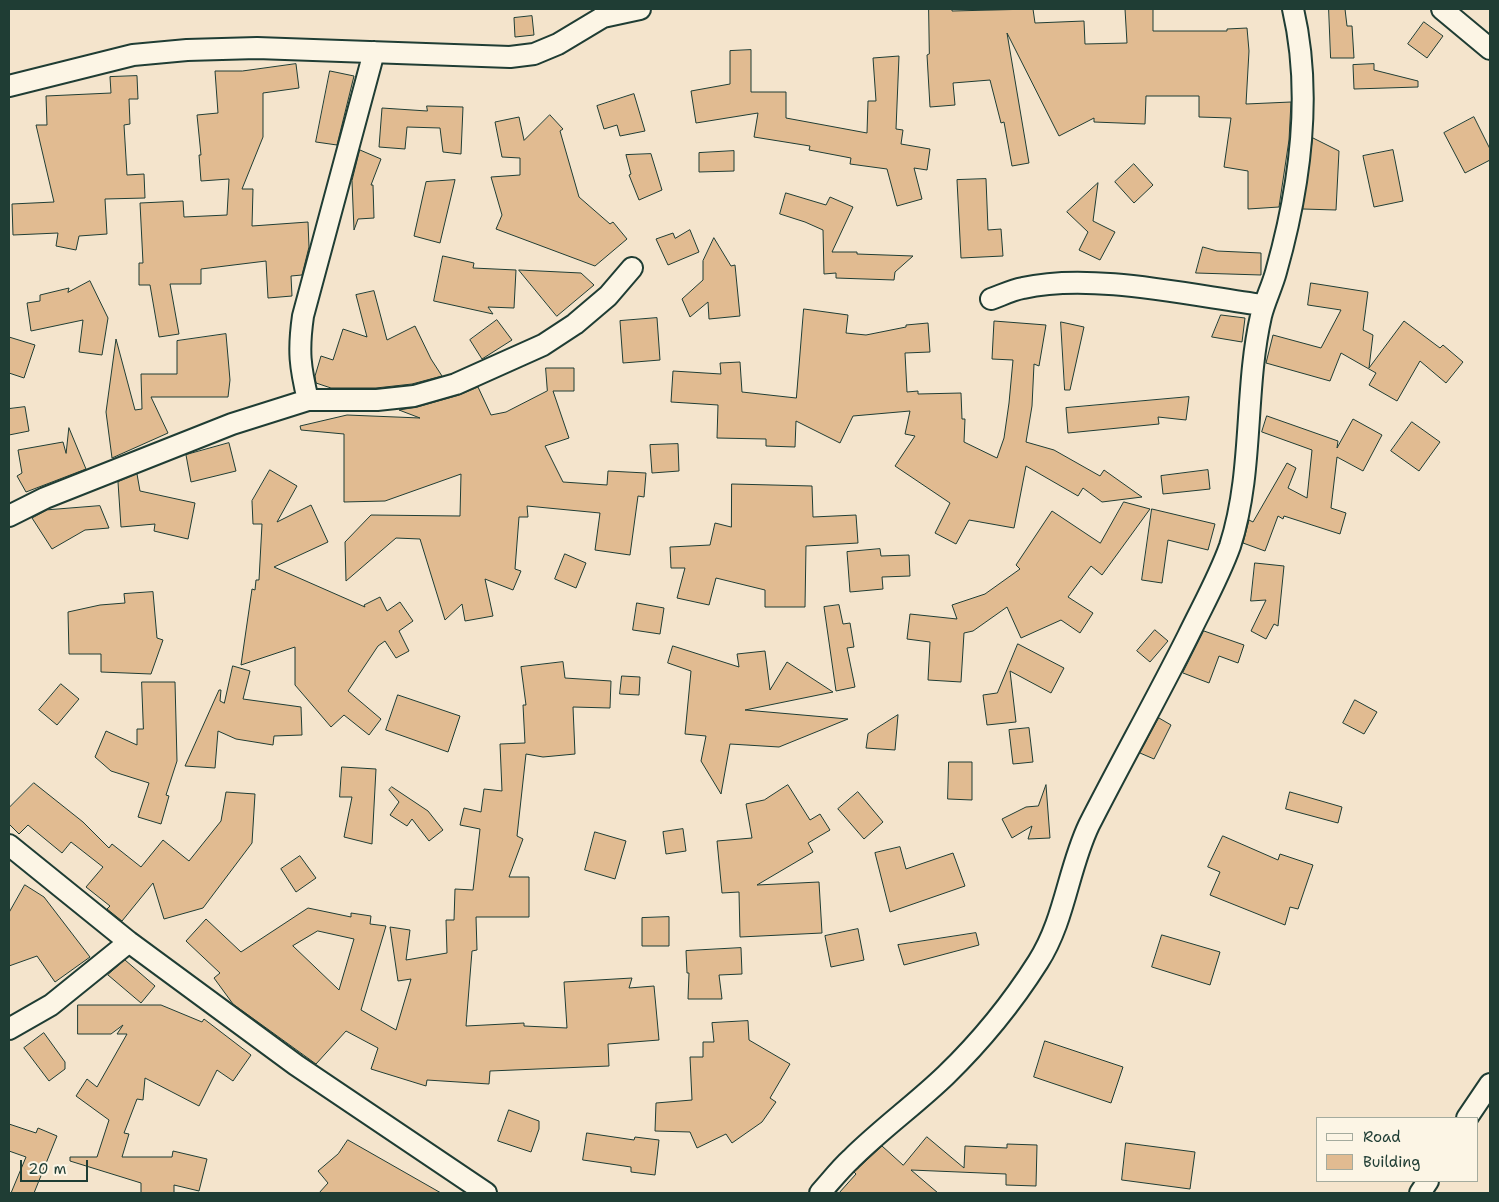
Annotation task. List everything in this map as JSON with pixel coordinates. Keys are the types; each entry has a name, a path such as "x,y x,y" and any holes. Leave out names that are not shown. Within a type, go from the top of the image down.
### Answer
{"street":[{"path":"9,86 124,57 187,50 257,48 510,57 534,54 558,44 602,17 640,9"},
{"path":"820,1193 852,1158 945,1076 979,1040 1009,1005 1041,958 1061,912 1089,826 1192,627 1229,546 1243,493 1254,349 1264,306 1276,274 1292,201 1303,126 1303,63 1294,9"},
{"path":"1442,9 1490,49"},
{"path":"308,400 300,366 299,344 303,316 374,52"},
{"path":"9,516 45,498 223,427 308,400 377,400 414,396 464,381 543,345 575,324 608,296 632,268"},
{"path":"991,299 1022,288 1054,283 1111,284 1264,306"},
{"path":"9,845 91,909 129,942 296,1065 486,1193"},
{"path":"9,1029 51,1006 129,942"},
{"path":"1469,1117 1490,1084"},
{"path":"1420,1193 1427,1182"}],"building":[{"path":"929,9 952,9 952,11 1033,9 1035,23 1084,21 1085,44 1127,43 1125,9 1153,9 1153,31 1227,31 1227,29 1247,28 1249,51 1246,104 1291,102 1289,140 1279,207 1248,209 1248,171 1224,167 1231,118 1199,117 1199,96 1146,96 1145,124 1094,122 1094,118 1059,136 1007,33 1029,163 1012,166 1004,122 1001,123 990,80 953,83 955,105 930,107 927,55 929,54"},
{"path":"1329,9 1345,9 1347,26 1352,26 1354,58 1331,58"},
{"path":"532,16 534,35 515,37 514,18"},
{"path":"1424,22 1443,36 1427,58 1408,44"},
{"path":"751,50 751,92 786,92 786,118 867,133 868,101 876,101 873,58 899,56 896,129 903,130 901,144 930,149 927,170 914,168 922,199 897,206 887,169 850,164 851,158 809,150 810,146 754,137 758,113 696,123 691,91 730,84 730,51"},
{"path":"296,64 299,88 263,93 263,137 242,189 253,189 252,226 308,222 309,247 302,275 291,276 292,296 268,298 266,261 201,269 201,284 170,284 179,334 159,337 150,285 139,285 139,263 143,263 140,203 183,201 184,217 227,215 229,179 201,181 199,155 201,155 197,115 218,113 215,71 242,71"},
{"path":"1374,64 1374,70 1418,81 1418,87 1354,89 1353,65"},
{"path":"330,71 354,76 337,145 316,142"},
{"path":"137,76 138,99 129,99 130,124 124,125 127,175 144,174 145,198 105,199 107,234 79,236 76,250 56,246 58,233 13,235 12,204 54,202 36,125 47,125 46,96 111,93 110,77"},
{"path":"634,94 645,131 620,136 617,125 604,129 597,106"},
{"path":"427,106 463,107 461,154 443,152 440,128 407,127 405,149 379,147 382,108 427,111"},
{"path":"550,115 563,129 560,131 579,197 610,224 613,222 627,239 595,266 496,229 502,215 491,177 520,175 520,158 502,157 495,122 519,117 524,140"},
{"path":"1474,117 1490,149 1490,160 1465,173 1444,133"},
{"path":"1313,138 1339,151 1336,210 1303,209"},
{"path":"360,150 381,159 371,185 373,185 374,218 358,219 354,230 352,181"},
{"path":"1393,150 1403,201 1374,207 1363,156"},
{"path":"734,151 734,171 699,172 699,153"},
{"path":"651,154 662,190 639,200 629,175 631,174 626,155"},
{"path":"1134,164 1153,185 1134,203 1115,182"},
{"path":"986,179 988,230 1001,229 1003,256 961,258 957,180"},
{"path":"455,180 440,243 414,236 426,182"},
{"path":"1098,183 1093,221 1115,232 1100,260 1079,250 1088,232 1067,212"},
{"path":"786,193 826,205 830,197 853,207 832,252 913,256 895,272 894,280 836,278 836,273 824,274 823,230 780,214"},
{"path":"690,230 699,252 668,265 656,239 673,233 675,238"},
{"path":"714,238 731,266 735,265 740,316 709,319 708,302 690,317 682,299 703,280 703,261"},
{"path":"1203,247 1217,251 1261,253 1261,275 1196,273"},
{"path":"443,256 474,263 473,268 516,270 514,308 488,307 493,314 434,301"},
{"path":"519,270 581,273 594,285 557,316"},
{"path":"90,281 108,318 102,355 79,352 83,320 31,331 27,303 40,301 40,295 69,288 68,292"},
{"path":"1311,283 1368,292 1363,330 1373,335 1369,368 1404,321 1440,348 1443,345 1463,362 1446,383 1420,361 1397,401 1369,385 1376,373 1341,353 1330,381 1266,363 1273,335 1321,348 1341,310 1308,305"},
{"path":"374,291 387,340 415,326 431,359 442,376 412,384 376,388 331,388 316,383 315,376 321,356 333,360 343,329 367,337 356,295"},
{"path":"804,309 848,315 846,333 866,335 906,327 906,325 928,323 930,352 905,353 907,392 918,391 918,394 961,393 962,419 965,419 964,442 997,458 1004,438 1013,360 992,359 994,321 1046,325 1039,366 1034,364 1032,406 1026,442 1054,450 1100,476 1104,470 1142,497 1102,502 1083,488 1078,496 1026,466 1014,528 969,520 956,544 935,533 950,503 895,466 915,436 905,434 910,411 853,416 840,443 796,421 795,447 766,446 766,439 717,438 718,405 671,402 673,371 721,374 720,363 740,362 742,392 796,398"},
{"path":"1221,315 1245,318 1242,342 1212,337"},
{"path":"657,318 660,360 623,363 620,321"},
{"path":"497,320 512,340 482,359 470,340"},
{"path":"1061,322 1084,327 1070,390 1065,390"},
{"path":"226,334 230,380 228,397 151,397 168,433 112,458 106,412 116,339 135,410 142,409 141,374 177,374 177,341"},
{"path":"9,337 35,345 24,378 9,373"},
{"path":"546,368 574,368 574,391 553,391 569,438 545,446 563,482 607,485 608,471 646,473 644,497 638,496 630,555 595,550 600,513 527,506 528,517 519,517 515,569 521,571 513,590 485,579 493,616 465,621 462,604 445,620 420,539 396,538 346,581 345,542 371,515 460,516 461,474 385,501 344,502 344,434 301,430 300,426 347,415 420,418 399,410 459,395 478,387 491,415 506,412 547,391"},
{"path":"1189,397 1186,420 1158,417 1159,424 1068,433 1066,408"},
{"path":"25,407 29,431 9,435 9,409"},
{"path":"1267,416 1338,441 1337,448 1353,419 1382,435 1363,471 1337,457 1331,508 1346,513 1340,534 1284,516 1283,519 1278,516 1265,551 1243,543 1249,520 1253,522 1287,463 1296,468 1288,488 1307,498 1312,450 1262,432"},
{"path":"1412,422 1440,442 1419,471 1391,451"},
{"path":"69,428 86,469 26,492 17,476 22,473 18,450 63,442 66,453"},
{"path":"229,443 236,471 191,482 186,455"},
{"path":"678,444 679,471 652,473 650,445"},
{"path":"270,470 297,486 277,522 311,505 328,542 274,567 365,607 364,605 380,597 387,611 400,602 413,621 399,631 409,651 396,658 385,641 378,646 348,691 381,719 369,735 344,715 331,727 295,685 295,647 241,665 252,589 255,590 256,580 259,580 262,524 253,524 252,501"},
{"path":"1208,470 1210,489 1163,494 1161,476"},
{"path":"137,474 140,491 195,503 188,539 154,531 155,524 121,527 118,482"},
{"path":"732,484 812,486 813,517 856,515 858,543 806,546 805,607 765,607 765,590 716,578 709,605 677,598 685,568 671,568 670,547 710,545 715,523 731,527"},
{"path":"1124,502 1150,509 1102,575 1091,566 1068,597 1093,613 1080,633 1061,620 1021,638 1007,607 973,631 964,633 961,682 928,680 930,642 907,639 910,614 957,619 952,605 985,594 1020,569 1016,565 1052,511 1100,543"},
{"path":"100,506 109,528 85,530 52,549 32,518 47,510"},
{"path":"1152,509 1215,524 1208,550 1168,540 1162,583 1142,580"},
{"path":"880,549 881,556 909,555 910,576 882,577 883,589 850,592 847,552"},
{"path":"565,554 586,563 576,588 555,579"},
{"path":"1255,563 1284,566 1278,626 1274,624 1266,639 1251,631 1266,600 1251,601"},
{"path":"153,592 157,638 163,640 151,674 101,672 101,654 69,654 68,612 100,605 125,603 124,594"},
{"path":"637,603 664,608 660,634 633,630"},
{"path":"839,605 843,624 850,623 854,647 847,648 855,687 836,691 824,607"},
{"path":"1155,630 1168,641 1150,662 1137,651"},
{"path":"1204,631 1244,645 1238,663 1219,656 1209,683 1183,673"},
{"path":"1018,644 1064,668 1051,693 1010,671 1016,722 987,725 983,695 997,693"},
{"path":"673,646 739,667 737,654 765,651 770,690 787,662 833,692 745,710 848,719 779,747 730,744 721,794 701,761 706,736 685,734 691,671 668,663"},
{"path":"563,662 565,678 611,681 610,708 573,707 575,754 543,757 526,754 517,836 523,839 509,877 529,877 529,917 476,917 477,950 472,951 466,1026 524,1023 524,1026 567,1028 564,982 632,978 629,988 654,986 659,1040 608,1044 609,1066 490,1071 489,1084 427,1080 426,1086 371,1069 378,1048 346,1031 316,1064 233,1004 214,978 220,973 186,941 206,919 241,952 308,908 351,917 351,913 371,916 370,924 386,926 361,1010 396,1030 411,979 398,981 390,927 410,930 406,960 447,953 446,920 454,920 455,889 473,890 480,829 460,825 464,808 481,812 484,789 502,791 500,744 525,743 523,705 526,705 521,667","holes":["318,931 354,939 339,990 293,946"]},
{"path":"233,666 250,671 243,699 301,707 302,735 274,736 273,745 236,739 218,731 215,768 185,766 219,690 221,690 220,701 224,703"},
{"path":"622,676 640,677 639,695 620,694"},
{"path":"142,682 175,682 177,761 166,795 169,796 161,824 138,817 149,783 111,771 95,757 106,731 137,745 137,729 143,729"},
{"path":"61,684 79,699 57,725 39,710"},
{"path":"398,695 460,716 448,752 386,730"},
{"path":"1355,700 1377,712 1364,734 1343,723"},
{"path":"898,715 895,750 866,748 868,734"},
{"path":"1159,718 1171,725 1154,759 1140,753"},
{"path":"1029,728 1033,762 1013,764 1009,730"},
{"path":"949,762 972,762 972,800 948,799"},
{"path":"342,767 376,769 372,844 344,837 352,797 340,797"},
{"path":"34,783 83,822 109,848 112,844 141,867 163,840 189,861 221,821 226,792 255,794 252,843 203,908 164,919 153,883 122,921 107,909 110,906 86,887 103,867 71,842 62,853 28,825 19,834 9,824 9,808"},
{"path":"788,785 810,820 820,814 830,830 808,843 813,852 757,885 819,882 822,933 740,937 739,892 722,893 717,841 752,838 746,804 764,800"},
{"path":"1046,785 1050,838 1028,839 1032,826 1012,838 1002,819 1026,807 1038,806"},
{"path":"392,787 428,811 443,830 429,841 412,819 407,826 390,815 399,802 389,790"},
{"path":"858,792 883,822 864,839 838,809"},
{"path":"1290,792 1342,807 1338,823 1286,809"},
{"path":"683,829 686,851 666,854 663,832"},
{"path":"595,832 626,841 615,879 585,870"},
{"path":"1223,836 1278,860 1280,854 1313,865 1298,909 1290,907 1285,925 1210,895 1220,872 1208,867"},
{"path":"900,847 906,869 953,853 965,886 890,912 875,853"},
{"path":"300,856 316,878 296,892 281,869"},
{"path":"25,885 44,897 90,957 55,982 37,956 9,966 9,913"},
{"path":"669,917 669,946 642,946 642,918"},
{"path":"858,929 864,960 831,967 825,936"},
{"path":"976,933 979,945 904,965 898,945"},
{"path":"1162,935 1220,952 1210,985 1152,967"},
{"path":"741,948 742,974 719,975 722,999 688,999 689,973 687,973 686,951"},
{"path":"125,960 155,986 141,1003 108,975"},
{"path":"78,1005 161,1005 202,1022 204,1019 251,1055 233,1081 217,1070 199,1106 145,1078 143,1100 137,1099 124,1133 129,1134 122,1157 172,1157 173,1151 207,1159 199,1191 174,1185 174,1193 141,1193 141,1183 70,1161 70,1157 97,1157 109,1120 76,1096 87,1079 97,1087 127,1034 117,1034 123,1025 111,1034 78,1034"},
{"path":"748,1021 749,1040 790,1064 770,1098 776,1102 762,1122 732,1143 726,1134 697,1148 690,1132 655,1131 656,1103 692,1100 690,1057 703,1057 703,1042 714,1042 712,1023"},
{"path":"44,1033 65,1062 65,1069 49,1081 24,1048"},
{"path":"1045,1041 1123,1067 1111,1103 1034,1077"},
{"path":"509,1110 539,1121 539,1129 531,1152 498,1141"},
{"path":"9,1124 36,1133 38,1128 57,1136 34,1193 11,1193 26,1157 9,1151"},
{"path":"587,1133 634,1140 635,1137 659,1140 655,1175 631,1172 631,1167 583,1160"},
{"path":"927,1137 964,1168 965,1146 1007,1148 1007,1144 1037,1145 1036,1186 1006,1185 1006,1174 911,1170 938,1193 839,1193 856,1174 854,1172 882,1146 903,1165"},
{"path":"348,1140 441,1193 319,1193 328,1183 318,1171 338,1154"},
{"path":"1126,1143 1195,1152 1190,1189 1122,1180"}]}
